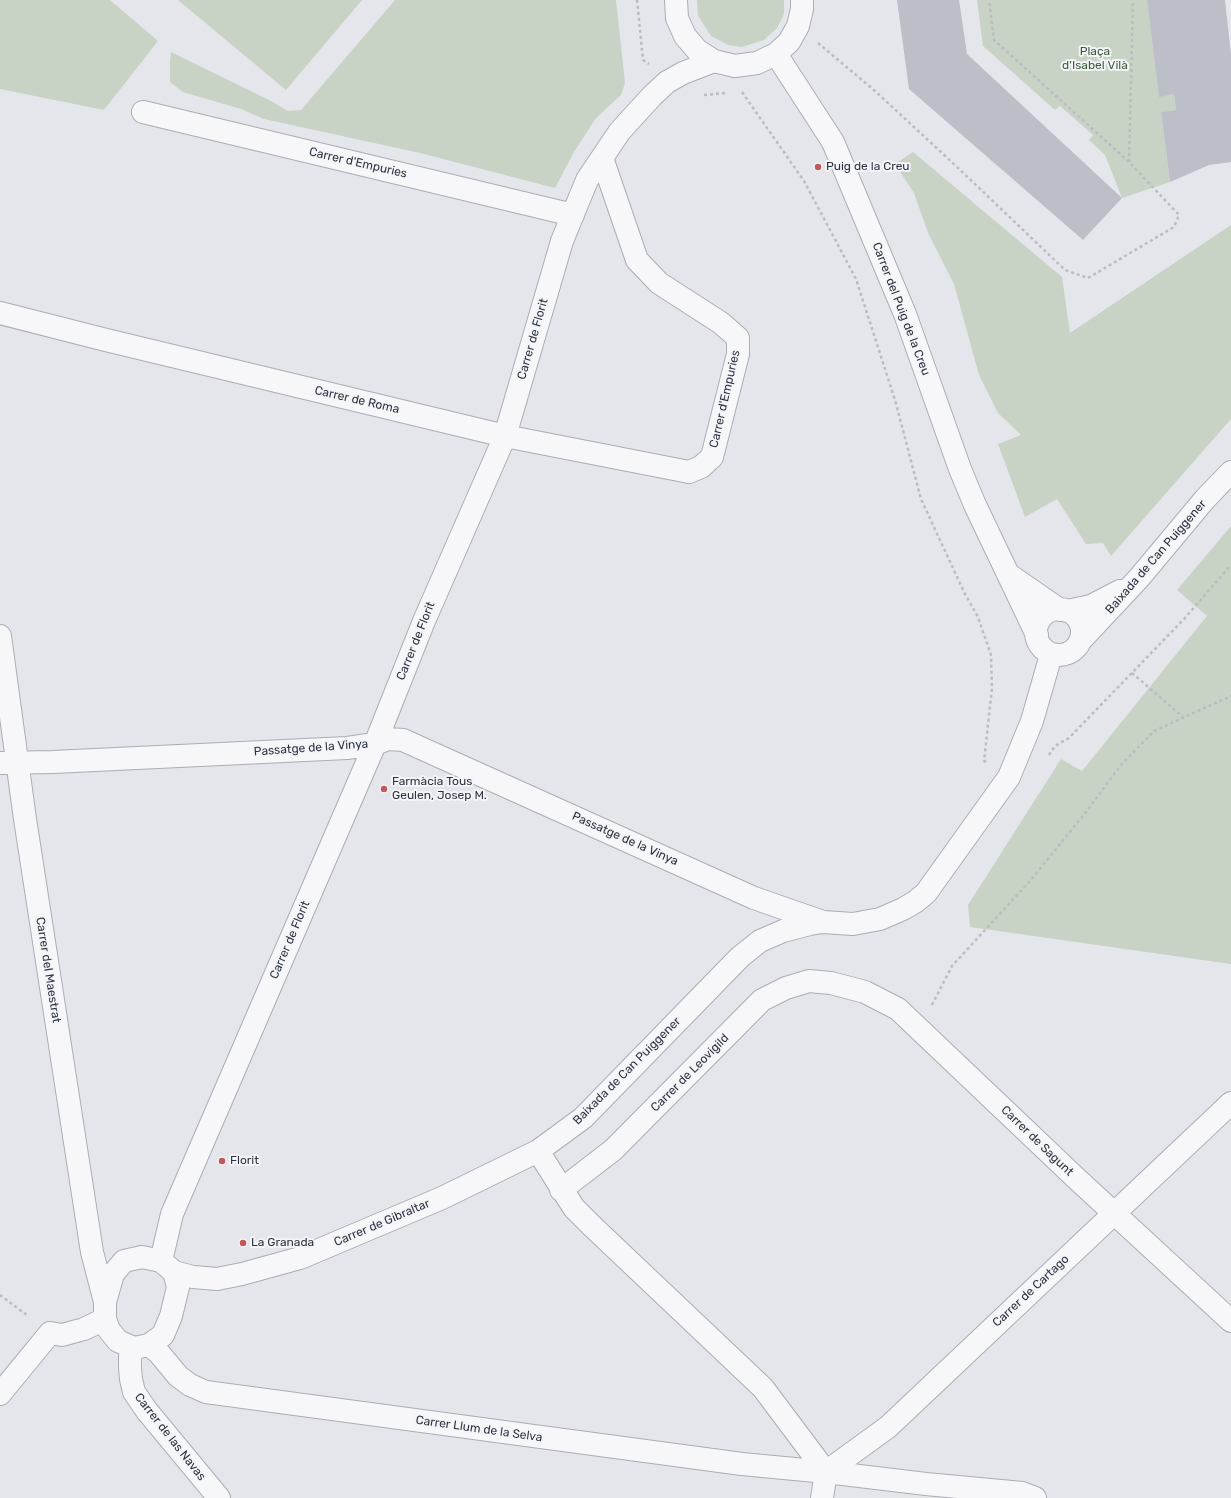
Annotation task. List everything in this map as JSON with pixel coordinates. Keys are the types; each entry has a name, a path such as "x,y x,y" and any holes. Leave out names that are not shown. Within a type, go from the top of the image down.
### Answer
{"street":[{"path":"676,0 677,18 685,36 697,50 714,61 735,66 756,63 776,54 789,42 798,26 802,9 802,0"},
{"name":"Carrer del Puig de la Creu","path":"776,54 833,142 905,314 960,469 975,505 1037,636"},
{"name":"Carrer de Florit","path":"167,1266 172,1214 375,744 424,621 505,436 562,241 587,180 620,131 652,96 670,80 683,73 714,61"},
{"name":"Carrer d'Empuries","path":"143,112 573,214"},
{"name":"Carrer d'Empuries","path":"602,158 638,260 659,283 721,323 738,338 738,354 712,457"},
{"name":"Carrer de Roma","path":"0,313 505,436 689,472 701,467 712,457"},
{"name":"Baixada de Can Puiggener","path":"1080,642 1140,578 1205,499 1231,472"},
{"name":"Carrer del Puig de la Creu","path":"1008,574 1063,610"},
{"path":"1063,610 1074,614 1082,627 1080,642 1071,652 1064,655 1051,655 1043,648 1037,636 1037,627 1040,620 1046,614 1052,611 1091,606 1106,599 1140,578"},
{"name":"Carrer del Maestrat","path":"0,636 8,762 92,1252 105,1310"},
{"path":"1009,777 1032,721 1051,655"},
{"name":"Passatge de la Vinya","path":"8,762 53,762 347,748 375,744 388,739 403,740 754,898 823,922"},
{"name":"Baixada de Can Puiggener","path":"538,1151 583,1118 740,957 760,942 783,931 823,922 853,924 880,919 904,909 915,902 926,893 1009,777"},
{"name":"Carrer de Leovigild","path":"561,1190 614,1150 762,1000 786,988 809,981 831,983"},
{"name":"Carrer de Sagunt","path":"831,983 865,992 898,1009 1231,1321"},
{"name":"Carrer de Cartago","path":"826,1472 888,1427 1231,1104"},
{"path":"538,1151 561,1190 574,1208 762,1388 826,1472 822,1498"},
{"name":"Carrer de Gibraltar","path":"167,1266 193,1277 217,1279 242,1274 300,1258 442,1198 538,1151"},
{"path":"142,1257 167,1266 178,1287 172,1316 163,1335 142,1347 118,1341 108,1330 105,1310 113,1274 124,1261 142,1257"},
{"path":"0,1394 50,1333 62,1335 84,1329 105,1310"},
{"name":"Carrer Llum de la Selva","path":"142,1347 159,1353 178,1376 190,1385 206,1392 734,1463 1022,1493 1035,1498"},
{"name":"Carrer de las Navas","path":"142,1347 130,1357 130,1379 134,1392 147,1412 219,1498"}],"path":[{"path":"637,0 643,60 691,96 727,93"},
{"path":"798,26 875,91 1065,270 1088,278 1174,228 1179,216 1129,162 994,40 989,0"},
{"path":"1129,162 1133,0"},
{"path":"742,91 804,181 856,279 895,400 921,500 964,592 978,617 991,655 992,688 984,760 1009,777"},
{"path":"1047,758 1055,746 1068,738 1184,619 1231,565"},
{"path":"1132,673 1183,717"},
{"path":"921,1029 952,966 1030,881 1086,812 1121,765 1154,730 1231,696"},
{"path":"0,1295 50,1333"}],"green space":[{"path":"0,0 110,0 158,41 104,110 0,89"},
{"path":"178,0 362,0 286,90"},
{"path":"395,0 616,0 625,83 621,95 596,118 574,152 555,188 420,153 264,119 241,109 183,92 170,82 171,52 271,101 288,111 301,110"},
{"path":"697,0 784,0 784,14 777,28 764,40 742,47 728,45 711,36 698,16"},
{"name":"Plaça d'Isabel Vilà","path":"977,0 1147,0 1159,96 1174,94 1176,110 1161,112 1170,182 1122,198 1105,155 1089,140 1093,135 1060,106 1055,110 983,46"},
{"path":"913,152 1062,277 1070,333 1231,225 1231,419 1111,556 1103,543 1086,544 1057,499 1025,517 998,444 1021,435 998,413 979,375 954,284 928,233 914,193 895,164"},
{"path":"1231,526 1231,964 970,927 968,905 1061,759 1082,771 1207,616 1177,590"}],"building":[{"path":"897,0 959,0 967,54 1122,198 1083,240 909,89"},
{"path":"1147,0 1225,0 1231,55 1231,162 1209,165 1170,182 1161,112 1176,110 1174,94 1159,97"}],"place":[{"name":"Puig de la Creu","path":"818,167"},
{"name":"Farmàcia Tous Geulen, Josep M.","path":"384,789"},
{"name":"Florit","path":"222,1161"},
{"name":"La Granada","path":"243,1243"}]}
